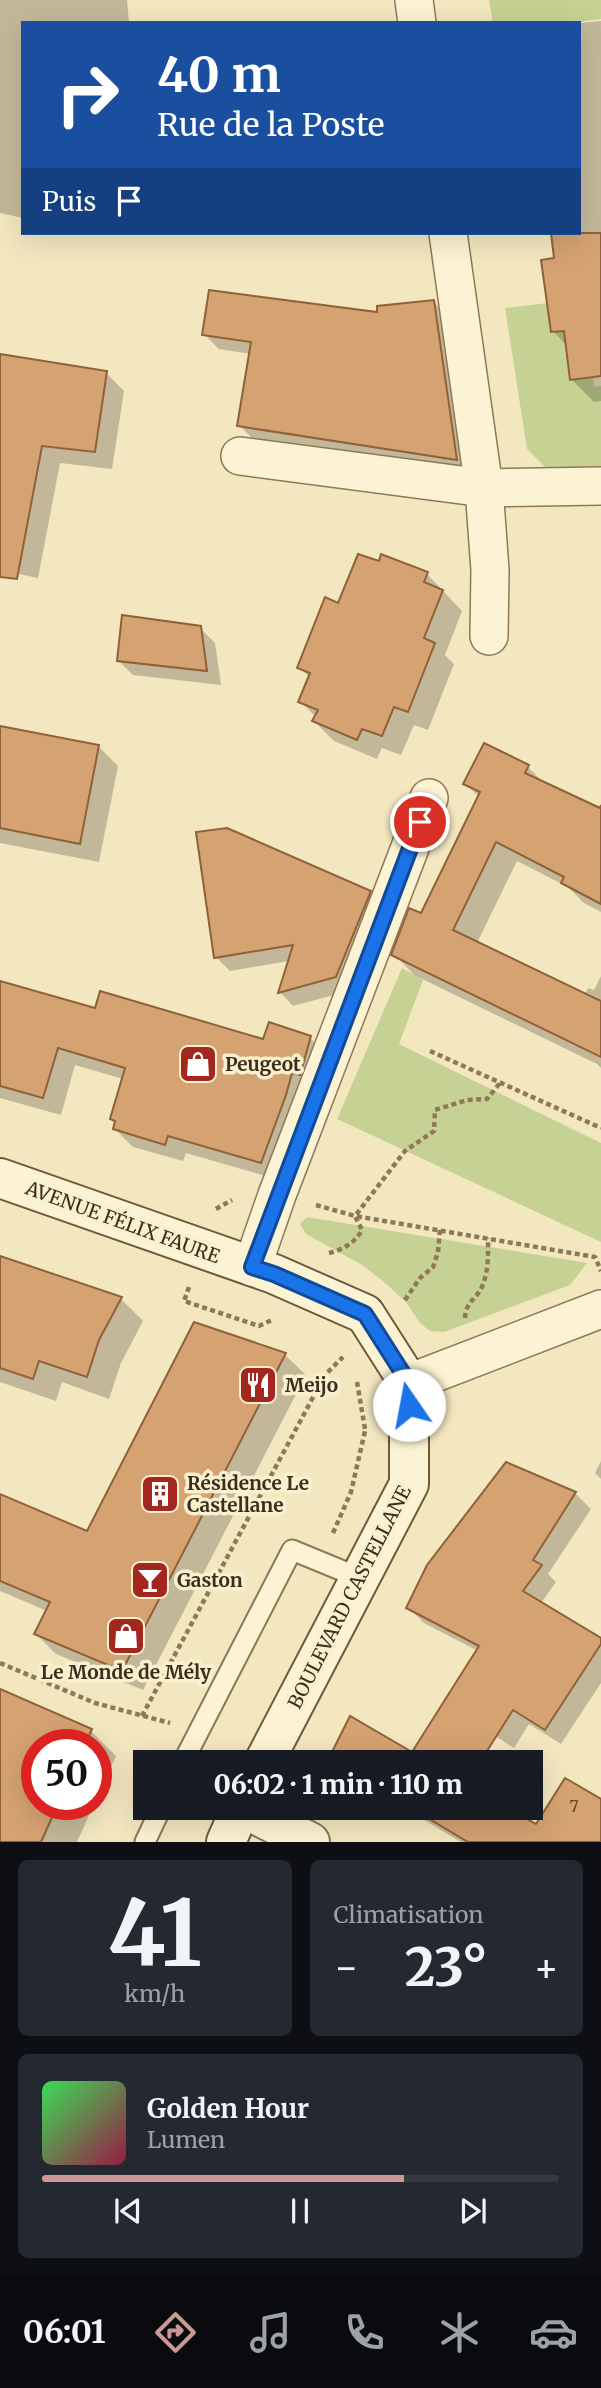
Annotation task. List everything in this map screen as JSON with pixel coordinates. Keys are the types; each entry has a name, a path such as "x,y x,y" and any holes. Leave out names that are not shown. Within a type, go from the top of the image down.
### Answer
{"main road":[{"name":"AVENUE FÉLIX FAURE","path":"0,1178 274,1274 365,1314 409,1383"},
{"name":"BOULEVARD CASTELLANE","path":"270,1750 409,1485 409,1383"},
{"path":"226,1842 236,1820"},
{"path":"266,1820 310,1842"}],"street":[{"path":"414,0 417,21"},
{"path":"447,235 484,488 490,570 489,636"},
{"path":"240,456 484,488 601,486"},
{"path":"252,1267 429,798"},
{"path":"409,1383 601,1309"}],"lane":[{"path":"189,1750 292,1550 360,1578"},
{"path":"145,1842 155,1820"}],"path":[{"path":"430,1051 601,1128"},
{"path":"355,1216 405,1151 434,1130 435,1110 467,1100 487,1099 500,1083"},
{"path":"399,1310 420,1278 433,1267 438,1252 440,1229"},
{"path":"468,1329 464,1317 466,1307 481,1289 488,1269 488,1238"},
{"path":"326,1254 337,1260"},
{"path":"142,1716 325,1375 343,1357"},
{"path":"0,1663 95,1703"}],"green space":[{"path":"489,0 601,0 601,19 581,22 493,21"},
{"path":"547,303 551,332 564,331 570,380 593,377 594,387 601,386 601,468 547,469 527,449 505,308"},
{"path":"402,968 423,980 399,1044 601,1143 601,1242 337,1119"},
{"path":"307,1217 587,1263 570,1285 444,1332 430,1331 420,1323 406,1302 384,1282 362,1265 306,1234 300,1224"}],"building":[{"path":"601,233 601,376 570,380 564,331 551,332 541,260 554,258 551,235"},
{"path":"209,290 377,312 377,306 434,300 457,460 237,426 251,342 202,335"},
{"path":"0,354 107,371 95,452 42,446 17,579 0,577"},
{"path":"358,554 379,561 381,554 428,572 424,582 443,590 424,638 435,643 408,712 394,707 382,736 362,729 357,740 312,721 318,710 298,702 310,673 297,668 325,597 338,603"},
{"path":"122,615 201,626 207,671 117,661"},
{"path":"0,726 99,745 80,844 0,828"},
{"path":"484,743 529,765 525,773 600,808 601,805 601,904 561,883 564,877 496,842 453,930 601,1001 601,1057 391,955 409,908 421,913 480,792 463,784"},
{"path":"227,828 371,891 336,977 278,993 293,945 214,958 196,832"},
{"path":"0,981 95,1008 100,991 263,1039 269,1022 311,1036 300,1075 292,1073 261,1163 168,1136 165,1145 113,1129 115,1121 110,1119 125,1068 58,1048 43,1098 0,1086"},
{"path":"0,1256 122,1297 99,1340 87,1377 39,1361 33,1379 0,1368"},
{"name":"Résidence Le Castellane","path":"194,1322 286,1353 122,1671 34,1634 50,1602 0,1581 0,1494 87,1531"},
{"path":"506,1462 576,1492 533,1560 542,1565 523,1591 601,1638 601,1644 545,1730 513,1710 488,1750 413,1750 479,1646 406,1608 427,1565"},
{"path":"0,1689 92,1729 21,1729 21,1820 51,1820 41,1842 0,1842"},
{"path":"350,1716 409,1750 333,1750"},
{"path":"565,1778 601,1799 601,1842 468,1842 431,1820 529,1820 536,1824 539,1820 543,1820 543,1813"}],"place":[{"name":"Peugeot","path":"198,1064"},
{"name":"Meijo","path":"258,1385"},
{"name":"Résidence Le Castellane","path":"160,1494"},
{"name":"Gaston","path":"150,1580"},
{"name":"Le Monde de Mély","path":"126,1636"}],"route":[{"path":"409,1405 409,1383 365,1314 252,1267 420,822"}]}
